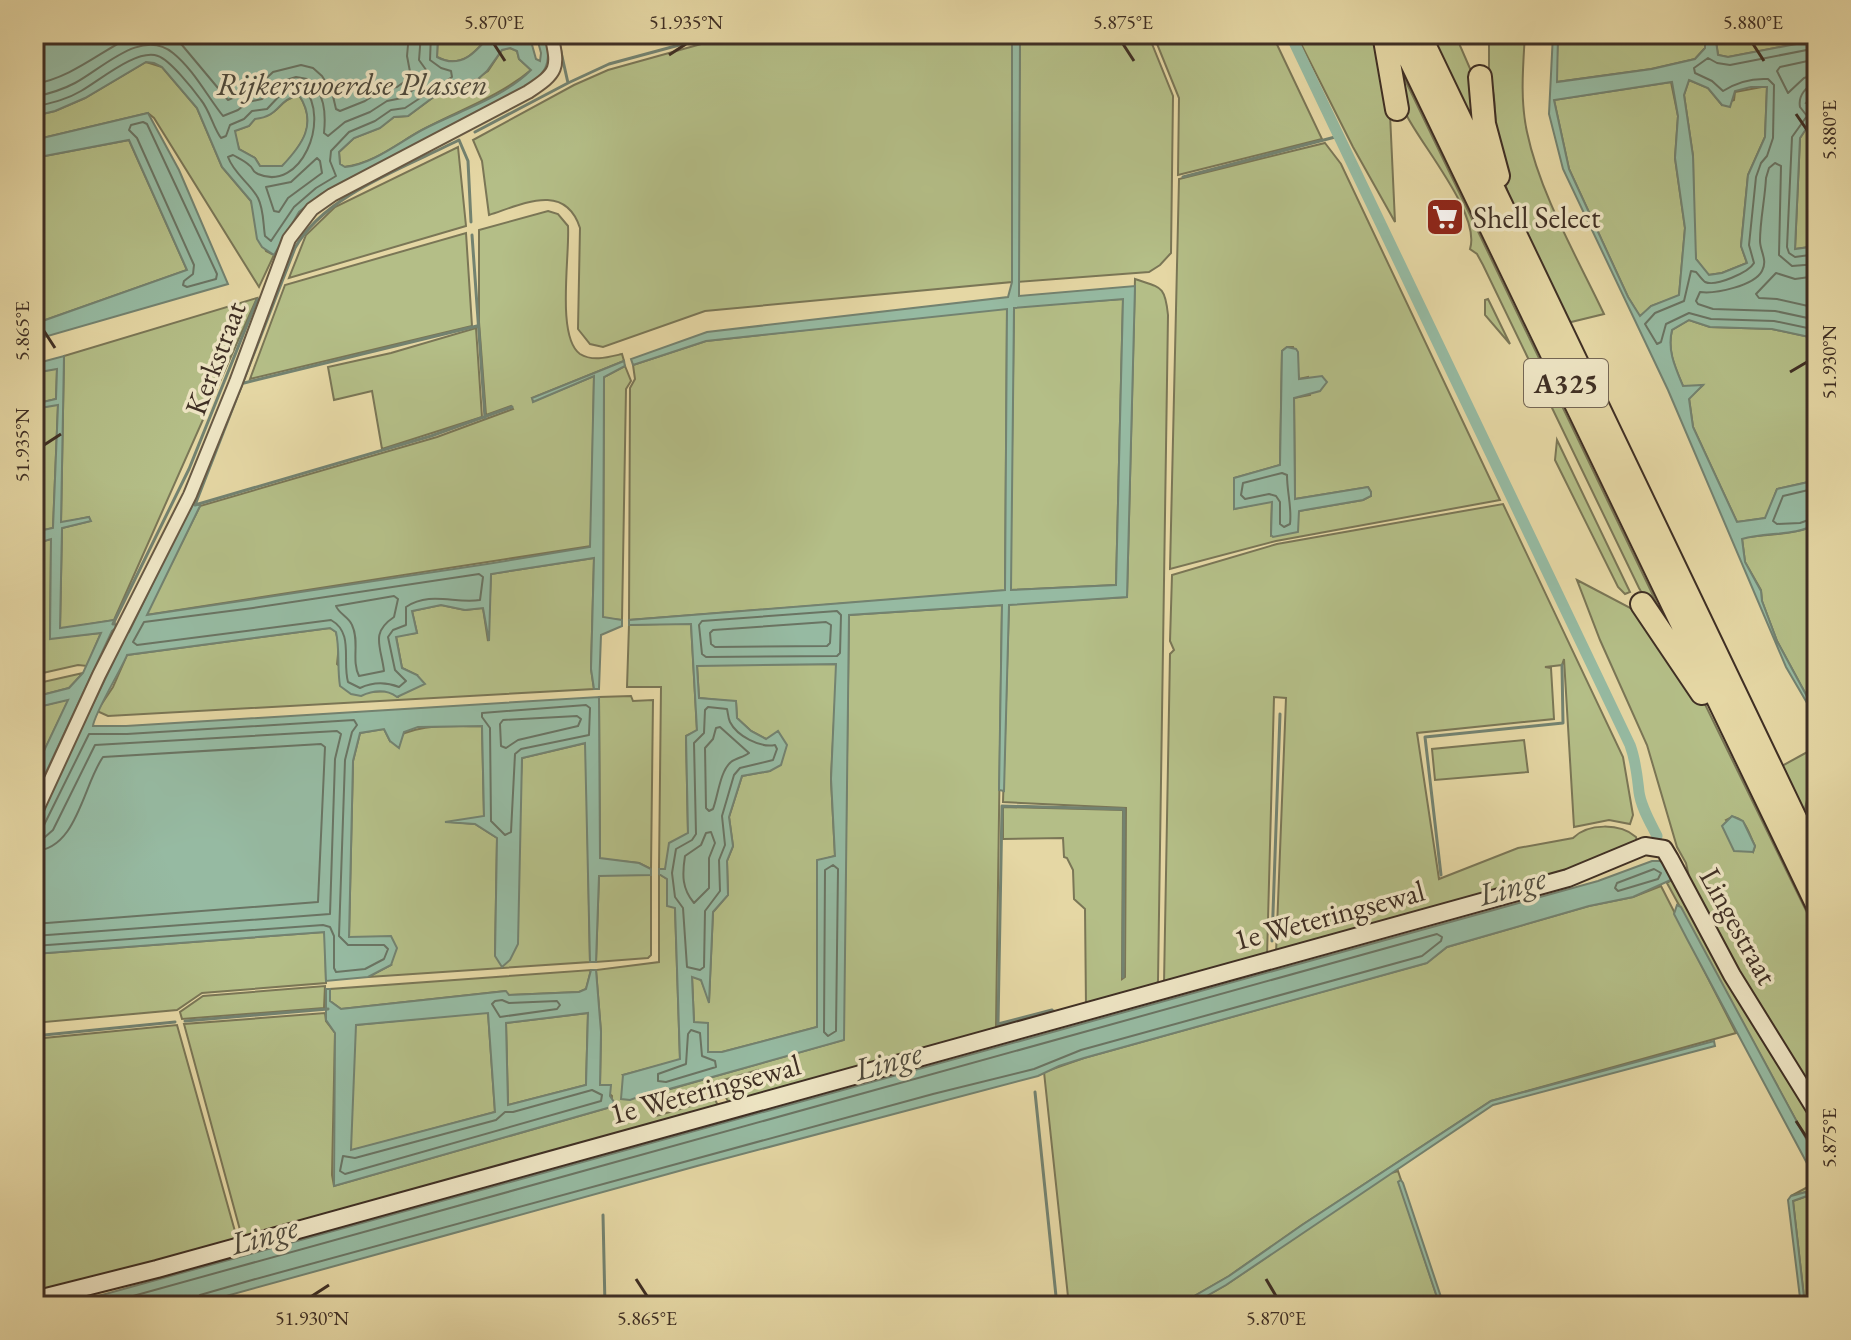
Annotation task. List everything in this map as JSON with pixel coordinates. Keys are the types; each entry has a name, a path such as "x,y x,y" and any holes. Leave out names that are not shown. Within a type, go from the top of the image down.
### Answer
{"highway":[{"path":"1384,34 1397,109"},
{"name":"A325","path":"1398,34 1817,904"},
{"name":"A325","path":"1419,34 1817,864"},
{"path":"1480,77 1484,124 1511,228"},
{"path":"1642,604 1710,705 1734,732"}],"street":[{"name":"Kerkstraat","path":"34,816 99,675 190,495 294,231 312,209 332,195 528,92 548,78 555,71 557,59 551,34"},
{"path":"1817,794 1817,813"},
{"name":"1e Weteringsewal","path":"34,1300 157,1269 1568,878 1645,846 1664,849"},
{"name":"Lingestraat","path":"1664,849 1732,975 1817,1112"}],"shaded area":[{"path":"438,34 491,34 474,53 453,61 437,57"},
{"path":"737,34 1012,34 1012,282 705,311 603,347 590,344 578,329 580,228 573,214 564,205 542,200 489,215 482,161 473,140 608,70"},
{"path":"1020,34 1148,34 1173,96 1171,253 1149,272 1017,282"},
{"path":"1153,34 1272,34 1322,139 1178,175 1179,98"},
{"path":"1296,34 1376,34 1390,114 1395,222 1353,147"},
{"path":"1431,34 1455,34 1475,80 1477,130"},
{"path":"1489,34 1525,34 1523,108 1533,155 1560,225 1604,314 1567,323 1511,202 1499,165 1489,68"},
{"path":"1558,34 1705,34 1705,48 1695,59 1651,69 1556,82"},
{"path":"1715,34 1817,34 1817,40 1728,57 1718,55"},
{"path":"510,48 517,51 519,59 531,70 519,80 375,157 355,165 344,167 340,164 339,152 354,138 379,128 394,117 408,116 447,87 469,83 488,71 502,50"},
{"path":"1396,61 1676,643 1639,588 1483,265 1470,249 1471,235 1459,200 1404,110"},
{"path":"146,62 162,67 197,108 222,167 251,201 266,251 274,255 259,287 148,113 34,140 34,116 85,98"},
{"path":"1689,80 1708,88 1722,105 1734,100 1735,92 1767,86 1765,137 1748,175 1741,246 1747,263 1708,275 1696,259 1694,241 1693,156 1684,95"},
{"path":"1671,82 1678,116 1675,158 1685,228 1679,296 1651,306 1640,317 1569,169 1554,100"},
{"path":"299,95 305,105 308,124 302,142 283,166 260,166 255,158 239,149 234,131 249,126 255,118 270,114"},
{"path":"1808,126 1817,128 1817,246 1795,249 1800,138"},
{"path":"129,140 187,270 34,324 34,158"},
{"path":"1325,143 1341,164 1500,500 1276,541 1170,569 1179,179","holes":["1293,347 1299,379 1308,377 1310,395 1294,398 1295,499 1368,487 1371,496 1299,511 1271,535 1272,501 1234,509 1234,478 1280,465 1282,351"]},
{"path":"458,147 466,226 289,278 306,235 335,207"},
{"path":"548,211 558,214 568,226 566,314 573,345 580,354 590,358 622,354 624,361 532,398 534,401 594,376 591,546 146,615 200,506 437,437 513,409 511,406 486,415 479,322 479,230"},
{"path":"466,233 472,326 250,379 285,285"},
{"path":"1135,279 1160,289 1168,315 1158,981 1156,987 1086,1006 1085,909 1074,899 1073,870 1064,857 1063,838 1003,839 1003,807 1123,810 1122,979 1125,977 1126,808 1003,802 1009,604 1127,597"},
{"path":"1817,283 1817,474 1813,481 1777,489 1766,518 1737,522 1693,427 1689,398 1702,386 1683,386 1671,352 1672,330 1689,320 1710,327 1772,329 1814,338 1814,284"},
{"path":"257,298 114,620 60,629 62,528 90,521 89,517 61,523 64,356"},
{"path":"1123,299 1116,585 1010,590 1014,307"},
{"path":"1488,299 1510,344 1485,315 1485,300"},
{"path":"1007,308 1005,591 629,620 630,388 635,379 633,365 706,341"},
{"path":"476,328 482,417 382,449 372,391 334,400 328,367 391,353"},
{"path":"625,366 631,381 626,389 622,620 603,618 604,377"},
{"path":"57,368 56,399 34,404 34,373"},
{"path":"58,404 53,528 34,532 34,409"},
{"path":"1557,440 1630,592 1625,594 1618,587 1555,460"},
{"path":"1503,504 1623,757 1633,815 1630,824 1609,820 1574,827 1564,659 1562,665 1545,667 1551,668 1554,719 1417,733 1439,879 1518,848 1573,838 1595,827 1622,829 1636,837 1637,842 1615,857 1276,954 1286,698 1274,697 1267,957 1164,984 1170,654 1174,650 1170,641 1172,575 1277,544"},
{"path":"1817,524 1817,622 1810,637 1814,647 1809,666 1816,702 1810,702 1777,641 1761,590 1745,562 1742,538 1791,532"},
{"path":"51,539 50,638 101,633 87,666 78,665 34,675 34,544"},
{"path":"594,558 591,669 594,689 108,716 97,711 113,687 127,655 330,628 336,632 339,645 337,664 370,692 389,691 398,697 417,675 402,668 396,636 417,633 412,611 441,605 465,610 483,608 488,641 491,574"},
{"path":"1577,580 1638,612 1698,690 1817,933 1817,1104 1694,899 1686,863 1677,847 1647,745","holes":["1737,818 1749,832 1755,846 1753,852 1726,820"]},
{"path":"1002,605 996,1026 1053,1011 1052,1015 731,1106 725,1096 763,1085 758,1070 651,1101 656,1116 715,1099 718,1106 243,1241 184,1024 325,1013 326,1021 335,1033 334,1186 611,1107 612,1096 600,1086 601,1032 596,970 659,962 659,874 667,879 667,905 675,907 680,1060 623,1075 646,1093 663,1091 843,1040 849,615"},
{"path":"691,623 697,731 686,736 688,833 665,869 659,869 661,687 627,687 629,625"},
{"path":"837,664 831,779 835,856 817,861 817,1027 722,1052 708,1052 694,1023 692,976 701,980 709,1000 713,912 728,895 727,861 733,846 729,817 742,776 770,771 766,739 737,718 736,702 699,698 697,665"},
{"path":"83,673 69,688 34,697 34,684"},
{"path":"631,696 633,701 653,700 651,869 639,863 600,859 599,697"},
{"path":"69,699 34,772 34,708"},
{"path":"482,726 484,817 451,822 475,824 497,838 495,956 519,816 522,758 586,743 590,962 368,977 391,965 349,938 353,761 360,733 384,729 390,741 423,728"},
{"path":"1524,740 1528,772 1435,780 1432,749"},
{"path":"1811,750 1817,753 1817,761 1804,816 1780,767"},
{"path":"599,875 651,875 651,955 648,958 596,962"},
{"path":"1673,879 1817,1121 1817,1159 1667,883"},
{"path":"1661,886 1736,1033 1491,1101 1229,1276 1177,1306 1069,1306 1044,1072 1084,1058 1426,963 1447,947 1589,906 1633,897"},
{"path":"325,932 326,983 202,993 177,1010 34,1023 34,954"},
{"path":"591,970 586,989 579,992 509,995 505,991 341,1009 330,1001 330,989"},
{"path":"325,986 324,1008 182,1019 180,1012 203,996"},
{"path":"488,1012 495,1112 350,1151 355,1025"},
{"path":"588,1013 586,1085 508,1105 506,1023"},
{"path":"177,1025 238,1242 34,1295 34,1039"},
{"path":"1398,1171 1440,1306 1189,1306 1226,1285 1388,1174"},
{"path":"1817,1182 1817,1306 1805,1306 1793,1201 1807,1196 1806,1192 1791,1196"}],"water":[{"name":"Rijkerswoerdse Plassen","path":"34,34 438,34 437,57 453,61 474,53 491,34 529,34 536,59 540,61 536,34 545,34 547,45 545,68 536,80 321,194 299,212 274,255 257,239 251,201 222,167 197,108 162,67 146,62 85,98 34,116","holes":["510,48 517,51 519,59 531,70 507,89 422,130 375,157 355,165 345,167 340,164 339,152 354,138 380,128 394,117 408,116 447,87 478,79 502,50","299,95 307,115 301,142 282,166 260,166 255,158 239,149 235,131 249,126 255,119 270,115 286,100"]},
{"path":"1012,34 1020,34 1019,296 1135,286 1127,597 1009,605 1004,791 999,790 1002,605 849,615 844,1040 630,1100 621,1099 623,1075 680,1059 675,908 667,906 667,879 659,874 659,869 665,869 669,843 688,833 686,736 697,730 691,624 629,625 629,620 1005,590 1007,309 706,341 633,365 631,359 707,332 1008,297 1012,282","holes":["1123,299 1116,585 1011,590 1014,308","836,664 831,779 835,856 817,860 817,1027 722,1052 708,1052 708,1023 694,1022 692,977 701,980 709,1003 713,912 728,895 727,861 733,846 729,817 742,776 770,771 781,765 787,745 778,731 766,739 751,731 737,718 736,701 699,698 697,666"]},
{"path":"1553,34 1558,34 1557,82 1652,69 1695,59 1705,48 1705,34 1715,34 1718,55 1728,57 1817,40 1817,88 1806,103 1817,107 1817,128 1808,126 1800,138 1795,249 1817,246 1814,338 1772,329 1710,327 1689,320 1672,330 1670,345 1683,386 1703,385 1689,399 1693,427 1737,522 1765,518 1777,489 1813,481 1817,474 1817,524 1800,530 1742,539 1745,562 1761,591 1777,641 1810,702 1815,702 1809,666 1814,647 1810,637 1817,622 1817,708 1810,708 1786,667 1668,390 1563,169 1549,114","holes":["1689,80 1708,88 1722,105 1730,107 1735,91 1767,87 1765,137 1748,175 1741,246 1747,263 1709,275 1696,259 1693,156 1684,95","1672,82 1678,116 1675,158 1685,228 1679,295 1651,306 1640,316 1628,297 1569,169 1554,100"]},
{"path":"148,113 179,170 228,284 34,340 34,324 187,270 129,140 34,158 34,140"},
{"path":"1287,347 1298,352 1299,379 1322,376 1327,382 1320,391 1294,398 1295,499 1368,487 1371,496 1299,511 1298,532 1273,537 1272,502 1234,509 1234,478 1280,465 1282,351"},
{"path":"64,356 61,522 89,517 91,521 62,528 60,628 114,620 116,628 34,798 34,772 68,700 34,708 34,697 69,688 83,673 101,633 50,639 51,539 34,544 34,532 53,528 58,405 34,409 34,404 56,399 57,369 34,373 34,364"},
{"path":"624,361 625,366 604,377 603,617 622,620 622,626 601,635 599,689 594,689 591,669 594,558 491,574 489,641 483,608 465,610 441,605 412,611 417,633 396,637 402,668 417,675 425,684 397,697 380,691 361,696 351,694 340,686 336,632 330,628 127,655 93,726 599,697 600,858 639,863 651,869 651,875 599,876 596,962 590,962 585,743 522,758 518,944 510,960 502,967 495,956 497,838 475,824 445,822 484,816 482,726 418,727 404,732 399,748 390,741 384,729 360,733 353,761 349,937 391,936 397,948 391,965 368,977 326,981 324,932 34,954 34,826 125,638 123,636 126,631 129,632 193,501 200,506 147,615 590,547 594,376 533,402 532,398"},
{"path":"1732,816 1743,821 1755,846 1753,852 1734,851 1722,826"},
{"path":"1652,861 1664,861 1673,879 1633,897 1589,906 1447,947 1427,963 1084,1058 1038,1076 697,1166 190,1306 62,1306 1598,881"},
{"path":"1677,905 1681,907 1817,1159 1817,1182 1674,914"},
{"path":"591,970 596,970 601,1032 600,1085 611,1085 610,1096 614,1102 611,1107 334,1186 335,1033 326,1020 326,989 330,989 330,1001 341,1009 506,991 509,995 579,992 586,989","holes":["488,1013 495,1112 351,1150 356,1025","588,1013 586,1085 508,1105 506,1023"]},
{"path":"1714,1041 1715,1046 1493,1105 1226,1285 1189,1306 1177,1306 1229,1276 1491,1101"},
{"path":"1401,1180 1444,1306 1440,1306 1398,1182"},
{"path":"1806,1192 1807,1196 1793,1201 1805,1306 1801,1306 1788,1200 1791,1196"}],"waterway":[{"path":"475,132 609,64 720,34"},
{"path":"1290,34 1630,745 1642,803 1657,836"},
{"path":"559,43 568,83"},
{"path":"1183,177 1339,136"},
{"path":"195,505 295,248 308,229 325,213 368,184 459,140 468,161 471,222"},
{"path":"472,235 485,418"},
{"path":"113,624 189,469 257,300 261,298"},
{"path":"244,383 477,326"},
{"path":"195,505 431,436 512,407"},
{"path":"1441,875 1425,737 1563,723 1562,665"},
{"path":"1272,941 1280,714"},
{"path":"1052,1010 998,1024 1002,806 1124,809 1123,977"},
{"path":"185,1021 328,1009"},
{"path":"34,1036 175,1022"},
{"path":"1035,1092 1057,1306"},
{"path":"603,1215 605,1306"}],"place":[{"name":"Shell Select","path":"1445,217"}],"water label":[{"name":"Linge","path":"1512,886"},
{"name":"Linge","path":"888,1061"},
{"name":"Linge","path":"264,1235"}]}
